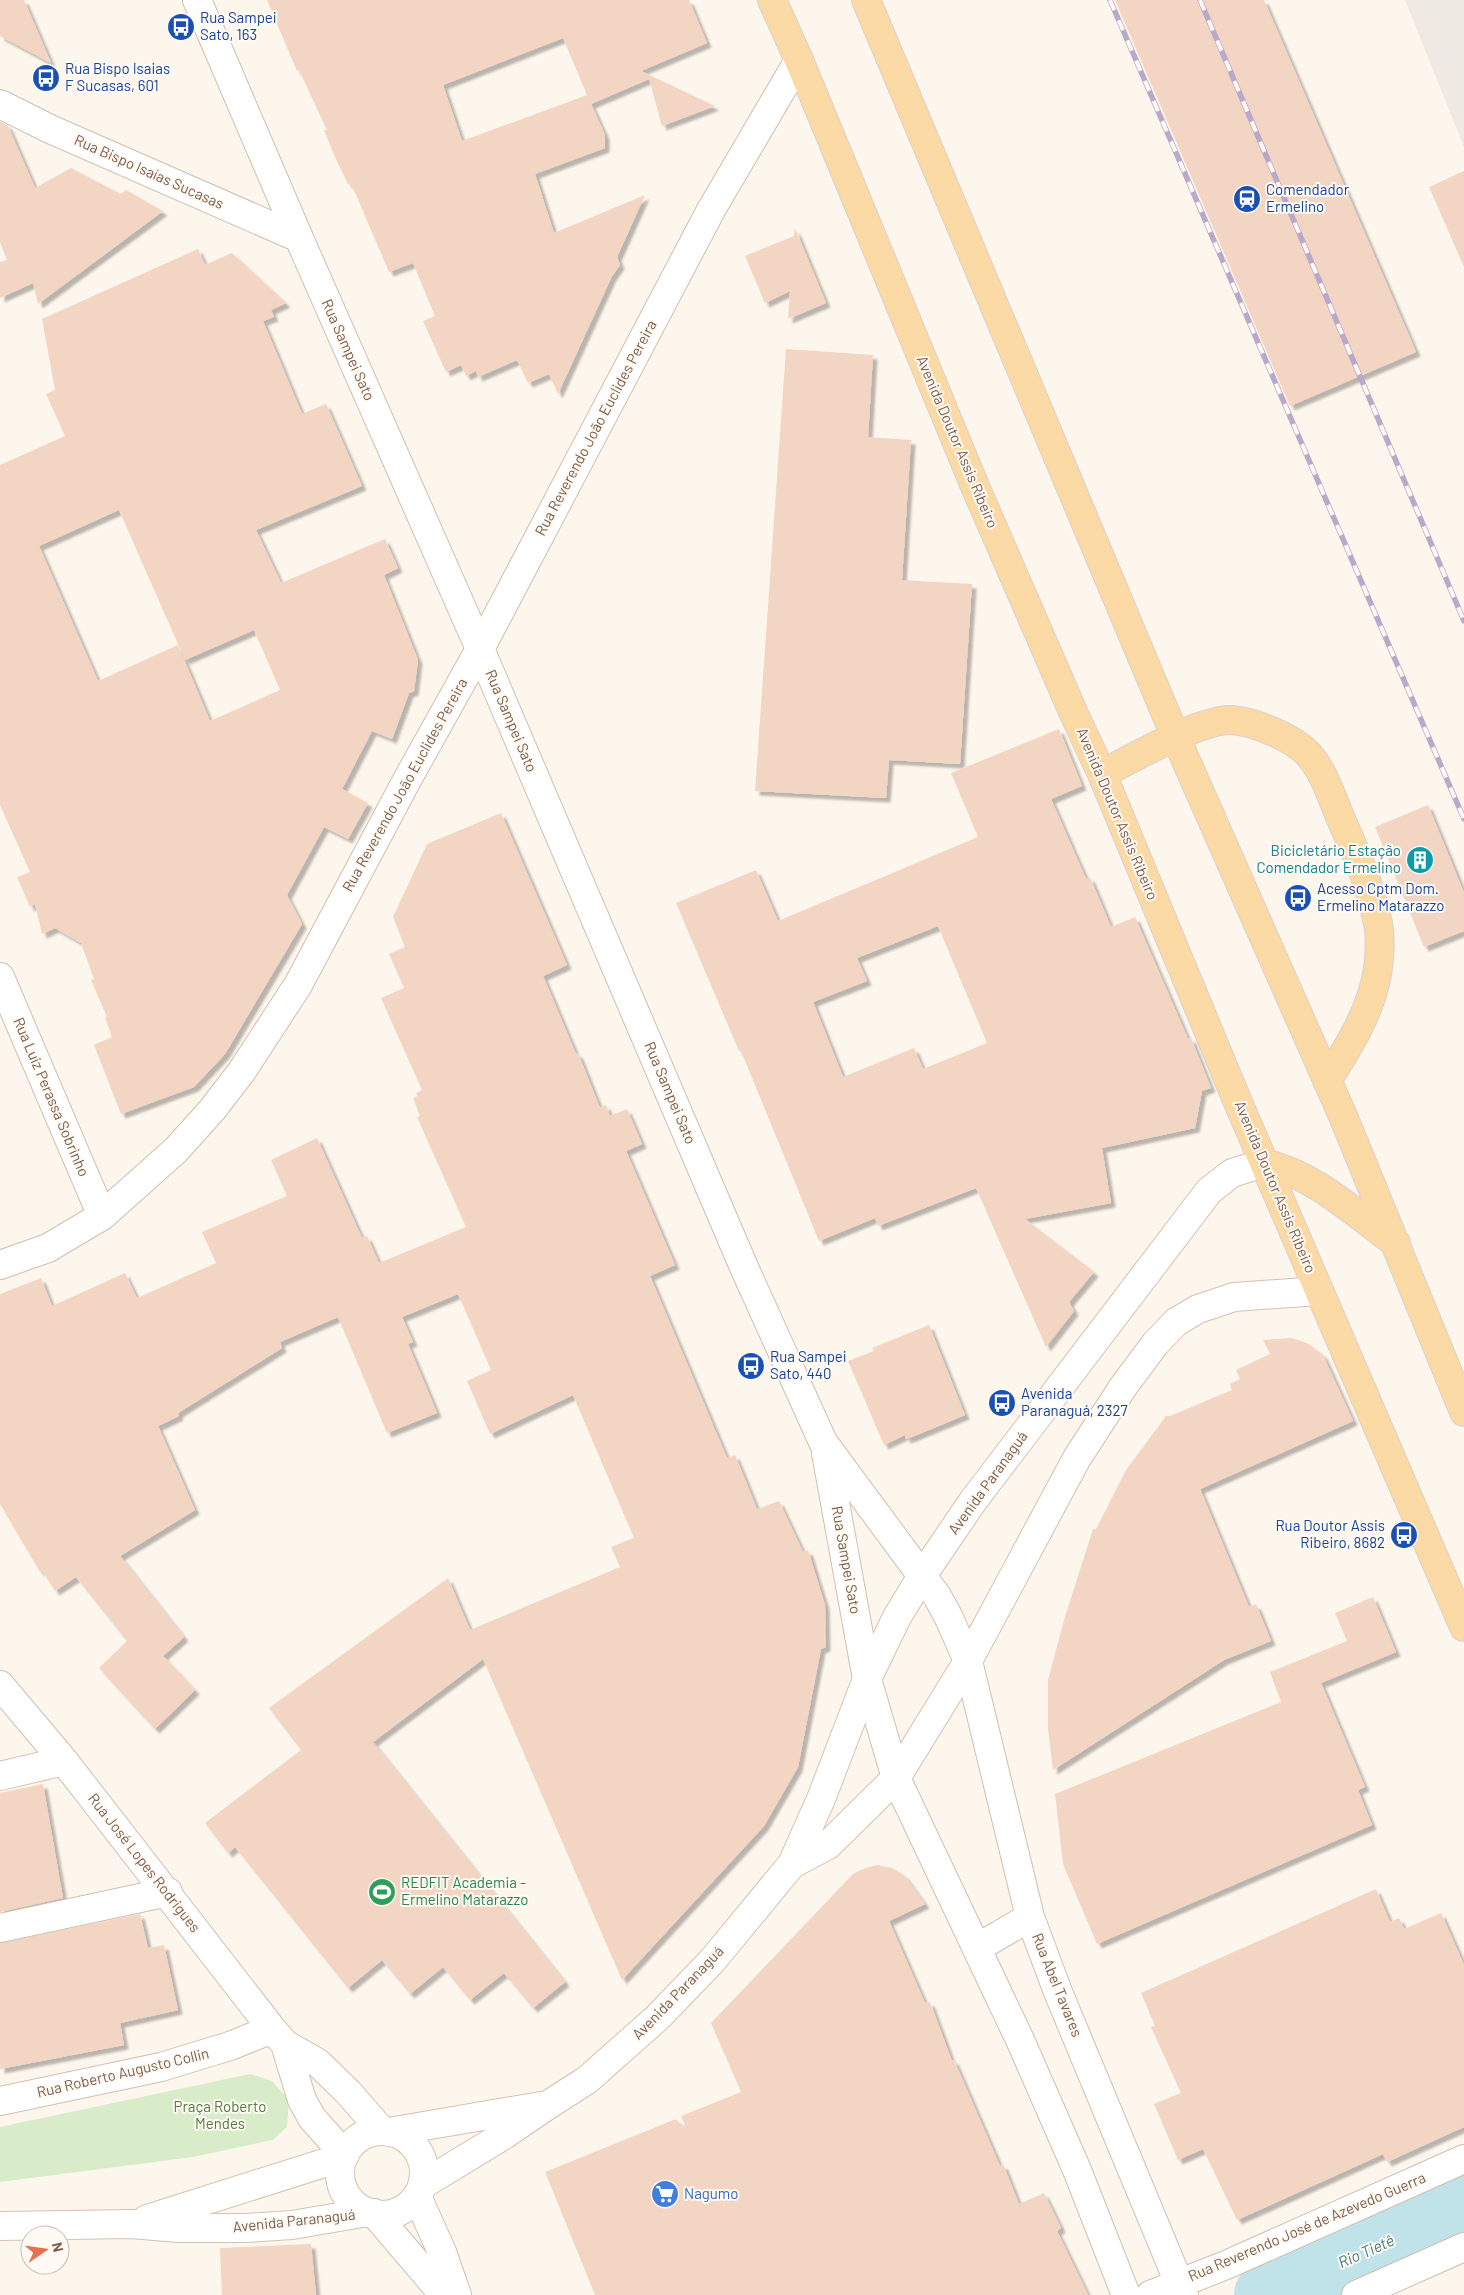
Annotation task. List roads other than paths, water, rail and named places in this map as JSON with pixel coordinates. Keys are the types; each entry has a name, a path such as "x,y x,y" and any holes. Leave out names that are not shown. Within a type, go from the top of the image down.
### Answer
{"main road":[{"name":"Avenida Doutor Assis Ribeiro","path":"772,0 799,60 978,492 1102,774 1264,1163 1464,1627"},
{"path":"866,0 1176,738 1396,1243 1464,1412"},
{"path":"1102,774 1204,724 1228,720 1244,721 1282,737 1308,753 1318,766 1373,900 1378,920 1379,953 1378,969 1373,990 1358,1027 1327,1081"},
{"path":"1264,1163 1284,1167 1316,1184 1396,1243"}],"street":[{"name":"Rua Sampei Sato","path":"197,0 299,238 480,649 743,1265 823,1442 937,1596 968,1661"},
{"name":"Rua Reverendo João Euclides Pereira","path":"0,1265 48,1248 102,1216 176,1150 212,1110 247,1063 298,985 407,780 480,649 711,210 799,60"},
{"name":"Rua Bispo Isaías Sucasas","path":"0,104 299,238"},
{"name":"Rua Luiz Perassa Sobrinho","path":"0,977 102,1216"},
{"name":"Avenida Paranaguá","path":"419,2191 587,2080 658,2018 712,1961 792,1864 821,1799 867,1679 897,1617 922,1576 973,1501 1209,1191 1232,1173 1264,1163"},
{"name":"Avenida Paranaguá","path":"792,1864 828,1844 896,1778 968,1661 1077,1458 1123,1387 1155,1344 1176,1322 1198,1309 1234,1298 1319,1291"},
{"name":"Rua Sampei Sato","path":"823,1442 867,1679 896,1778"},
{"name":"Rua Abel Tavares","path":"968,1661 1030,1917 1058,1992 1182,2290"},
{"name":"Rua José Lopes Rodrigues","path":"0,1685 64,1761 279,2036 318,2063 385,2131"},
{"path":"0,1776 64,1761"},
{"path":"896,1778 1021,2042 1077,2170 1126,2295"},
{"path":"0,1928 168,1892"},
{"path":"977,1948 1030,1917"},
{"name":"Rua José Lopes Rodrigues","path":"279,2036 302,2100 312,2118 344,2156"},
{"name":"Rua Roberto Augusto Collin","path":"0,2101 161,2067 223,2048 279,2036"},
{"name":"Avenida Paranaguá","path":"385,2131 548,2105"},
{"path":"371,2213 394,2213 406,2207 419,2191 424,2171 420,2157 413,2145 402,2136 385,2131 362,2136 350,2145 340,2170 342,2184 347,2196 356,2206 371,2213 444,2295"},
{"name":"Avenida Paranaguá","path":"131,2224 344,2156"},
{"name":"Rua Reverendo José de Azevedo Guerra","path":"1150,2295 1182,2290 1226,2265 1464,2159"},
{"path":"419,2191 457,2295"},
{"name":"Avenida Paranaguá","path":"0,2226 131,2224 199,2229 246,2228 292,2225 371,2213"},
{"path":"1356,2295 1464,2248"}],"waterway":[{"name":"Rio Tietê","path":"1269,2295 1464,2207"}],"railway":[{"path":"1110,0 1464,819"},
{"path":"1200,0 1464,621"}],"place":[{"name":"Rua Sampei Sato, 163","path":"181,27"},
{"name":"Rua Bispo Isaias F Sucasas, 601","path":"46,78"},
{"name":"Comendador Ermelino","path":"1247,199"},
{"name":"Bicicletário Estação Comendador Ermelino","path":"1420,860"},
{"name":"Acesso Cptm Dom. Ermelino Matarazzo","path":"1298,898"},
{"name":"Rua Sampei Sato, 440","path":"751,1366"},
{"name":"Avenida Paranaguá, 2327","path":"1002,1403"},
{"name":"Rua Doutor Assis Ribeiro, 8682","path":"1404,1535"},
{"name":"REDFIT Academia - Ermelino Matarazzo","path":"382,1892"},
{"name":"Nagumo","path":"665,2194"}],"park label":[{"name":"Praça Roberto Mendes","path":"220,2116"}]}
